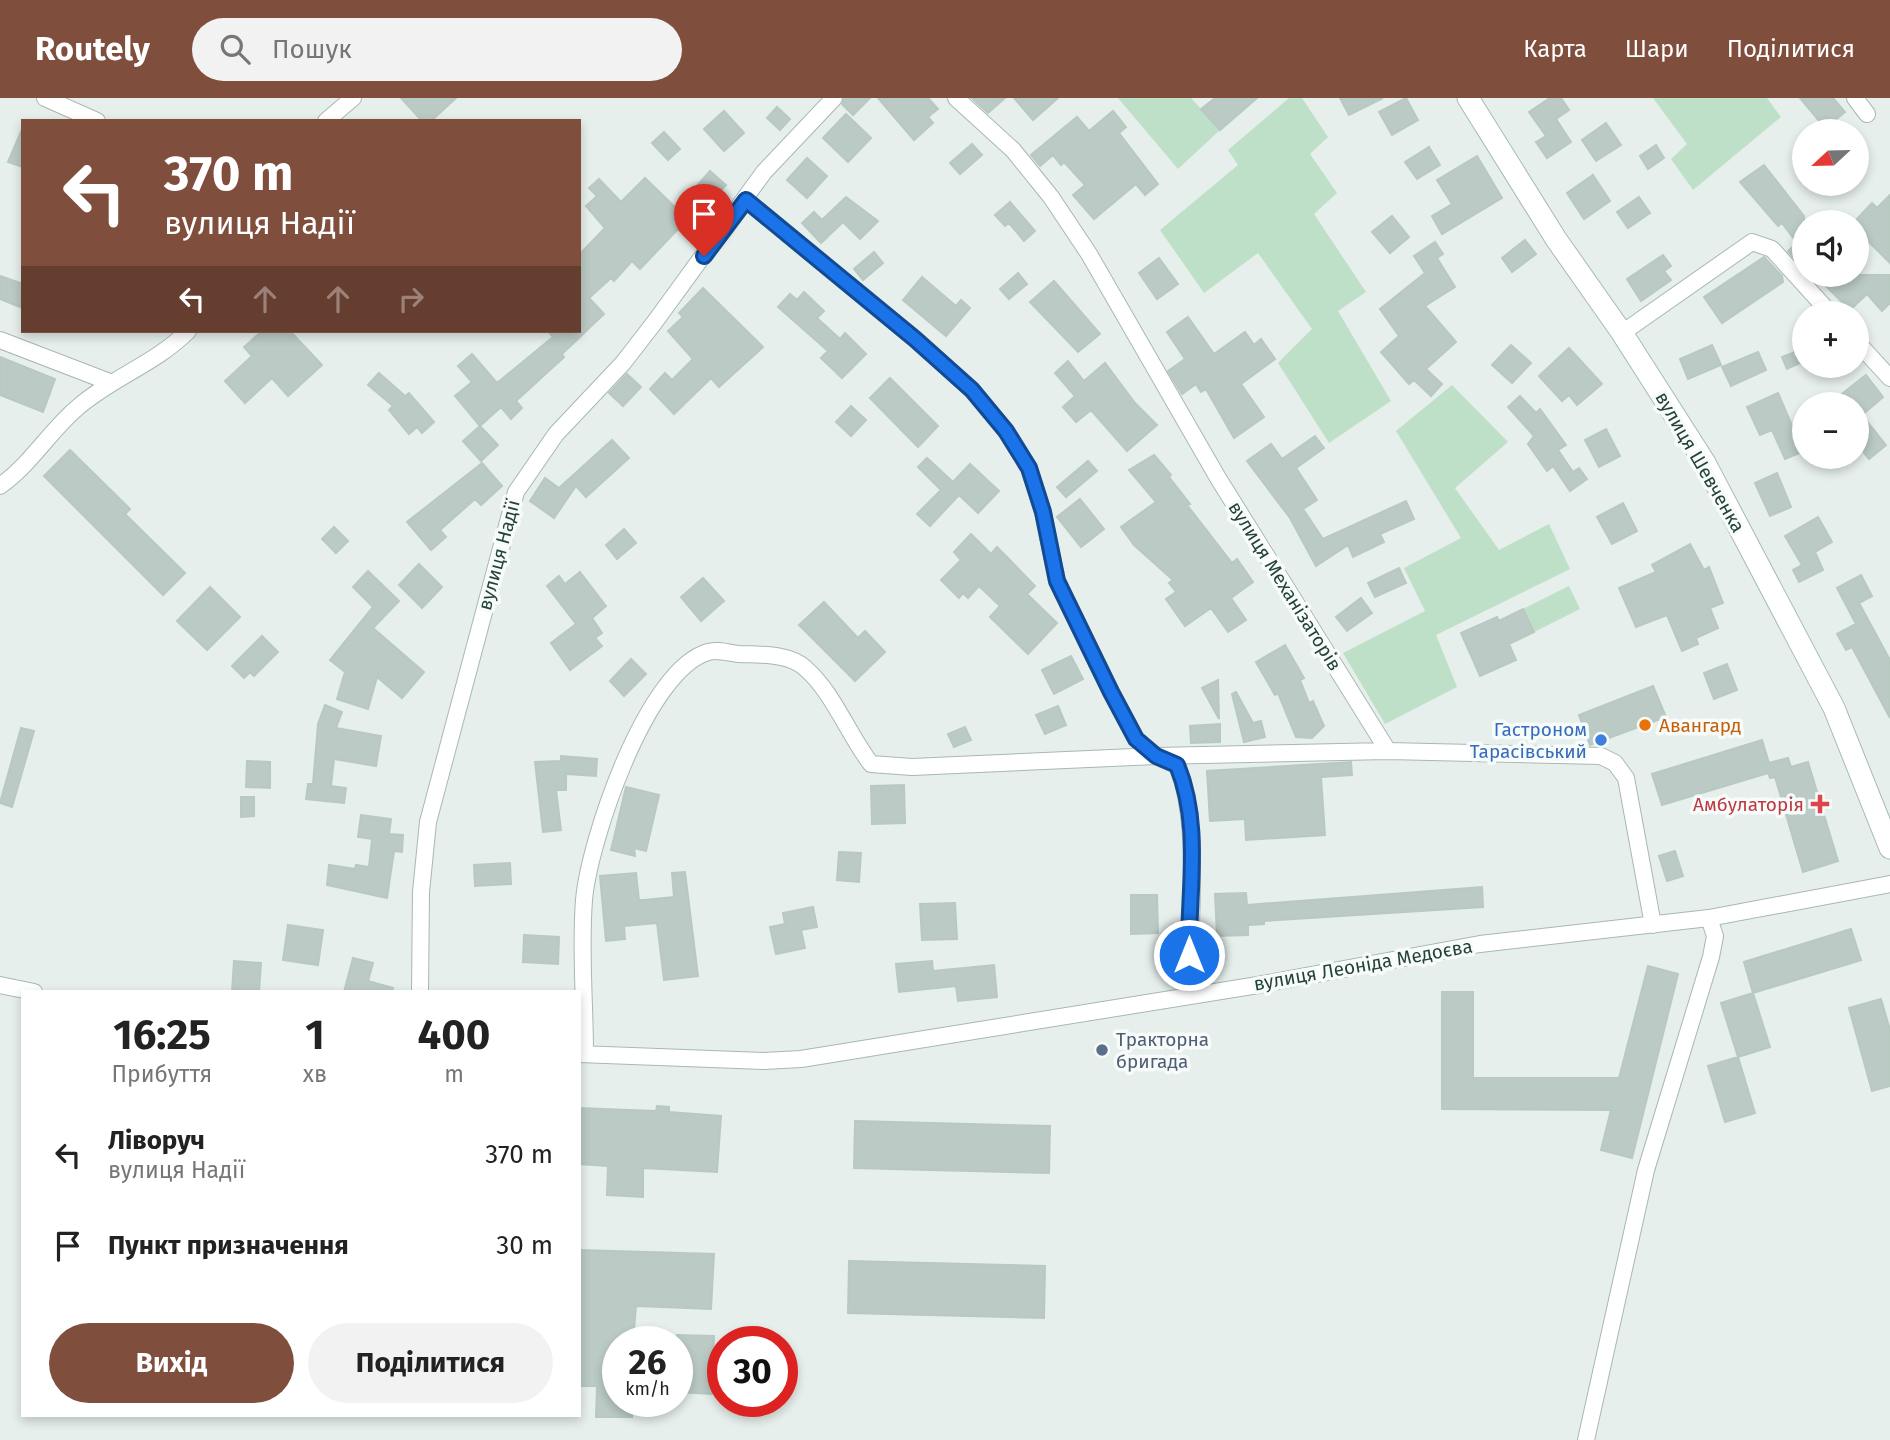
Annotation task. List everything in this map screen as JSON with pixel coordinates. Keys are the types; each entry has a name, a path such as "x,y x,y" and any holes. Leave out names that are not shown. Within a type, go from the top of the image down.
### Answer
{"main road":[{"name":"вулиця Шевченка","path":"1468,98 1556,239 1622,333 1724,499 1883,807 1890,848"}],"street":[{"path":"45,98 92,119"},
{"path":"328,119 353,98"},
{"name":"вулиця Надії","path":"420,990 421,892 428,822 516,492 556,434 623,362 746,200 764,172 834,98"},
{"name":"вулиця Механізаторів","path":"956,98 1013,150 1051,197 1089,254 1205,456 1388,751"},
{"path":"1855,98 1867,114"},
{"path":"746,200 915,339 972,390 1006,431 1029,468 1043,512 1057,581 1136,739 1156,756 1177,765 1187,790 1192,837 1190,993"},
{"path":"1622,333 1752,242 1772,249 1819,301"},
{"path":"0,486 76,409 111,383 156,359 186,333"},
{"path":"0,340 111,383"},
{"path":"1869,355 1890,378"},
{"name":"вулиця Леоніда Медоєва","path":"1156,756 912,766 871,764 854,743 823,690 804,667 786,658 709,651 681,669 660,696 630,746 606,806 584,899 582,1054 764,1061 801,1059 1190,993 1252,986 1480,944 1709,918 1890,884"},
{"path":"1156,756 1388,751 1601,756 1615,763 1626,778 1653,925"},
{"path":"1586,1440 1646,1170 1711,957 1715,936 1709,918"},
{"path":"0,985 24,990"}],"green space":[{"path":"1118,98 1191,98 1220,130 1178,169"},
{"path":"1289,98 1302,98 1328,137 1310,154 1337,193 1314,214 1366,292 1338,311 1391,401 1329,443 1278,363 1312,329 1258,253 1204,293 1160,230 1238,165 1228,150"},
{"path":"1653,98 1767,98 1781,117 1693,190 1671,159 1687,144"},
{"path":"1452,385 1508,442 1455,488 1499,550 1549,524 1570,569 1436,635 1457,687 1385,724 1343,653 1425,611 1404,568 1461,538 1396,431"},
{"path":"1569,586 1580,609 1534,632 1523,609"}],"building":[{"path":"401,98 456,98 433,119 420,119"},
{"path":"844,98 870,98 853,115 842,104"},
{"path":"878,98 928,98 938,109 928,117 933,123 914,140"},
{"path":"972,98 1005,98 988,113"},
{"path":"1014,98 1058,98 1033,120"},
{"path":"1215,98 1257,98 1220,130 1201,109"},
{"path":"1340,98 1383,98 1349,115"},
{"path":"1406,98 1418,120 1392,135 1379,112"},
{"path":"1550,98 1561,98 1569,110 1556,119 1571,142 1547,158 1536,142 1546,136 1529,112"},
{"path":"1800,98 1833,98 1845,112 1836,119 1818,119"},
{"path":"777,107 790,119 780,130 767,118"},
{"path":"724,111 744,133 724,151 704,129"},
{"path":"1113,111 1126,127 1119,133 1158,184 1145,195 1136,184 1094,219 1073,195 1085,185 1064,162 1061,165 1053,155 1040,166 1031,155 1077,117 1089,131"},
{"path":"846,114 871,138 848,162 823,138"},
{"path":"1606,123 1621,145 1596,161 1582,140"},
{"path":"21,132 21,166 8,162"},
{"path":"664,132 680,149 668,160 652,143"},
{"path":"972,144 982,155 960,174 950,163"},
{"path":"1656,145 1664,158 1648,169 1640,156"},
{"path":"1429,147 1440,165 1417,179 1405,162"},
{"path":"1477,156 1502,198 1442,234 1432,216 1452,204 1437,180"},
{"path":"807,158 827,176 807,198 787,180"},
{"path":"1764,165 1799,210 1792,210 1792,236 1782,223 1778,226 1740,182"},
{"path":"710,171 726,185 710,202 695,188"},
{"path":"1593,175 1610,201 1584,219 1567,193"},
{"path":"645,178 679,211 681,209 707,230 695,243 678,229 640,269 632,261 614,281 611,278 589,298 604,314 562,354 564,357 516,401 522,408 511,419 501,407 480,426 455,396 472,382 458,366 472,354 497,383 553,337 550,333 581,333 581,253 605,228 586,206 597,196 589,188 599,179 621,202"},
{"path":"1890,195 1890,263 1869,242 1869,210 1865,210 1872,203 1877,208"},
{"path":"846,197 878,221 860,239 843,222 821,243 802,223 814,212 822,220"},
{"path":"1639,197 1650,213 1628,228 1617,212"},
{"path":"1010,202 1035,231 1024,241 1009,223 1005,226 995,215"},
{"path":"1392,216 1409,237 1390,253 1372,232"},
{"path":"1525,240 1536,254 1512,272 1502,258"},
{"path":"1435,242 1443,254 1437,258 1455,287 1425,306 1456,342 1426,369 1442,384 1431,396 1414,380 1409,384 1381,352 1399,336 1380,309 1425,273 1414,256"},
{"path":"874,252 883,263 863,280 854,269"},
{"path":"1663,255 1671,266 1664,271 1671,280 1641,301 1627,279"},
{"path":"1764,257 1782,276 1783,282 1722,323 1704,297"},
{"path":"1159,258 1178,284 1157,299 1139,273"},
{"path":"1018,273 1027,284 1009,299 1000,289"},
{"path":"1869,275 1890,275 1890,303 1882,311 1867,294 1860,301 1841,301 1827,287 1869,287"},
{"path":"0,276 21,283 20,307 0,299"},
{"path":"922,277 956,306 961,300 970,308 946,336 903,300"},
{"path":"1054,281 1100,334 1078,352 1030,302"},
{"path":"703,288 763,347 719,387 711,378 674,414 650,389 665,373 672,380 693,359 668,331 683,317 679,313"},
{"path":"804,292 824,311 817,318 840,339 845,333 866,354 842,378 821,358 828,351 778,307 790,294 797,300"},
{"path":"1188,317 1214,354 1245,332 1254,345 1261,339 1275,359 1241,384 1264,417 1234,438 1206,389 1201,392 1196,384 1182,394 1168,371 1185,359 1167,332"},
{"path":"260,333 292,333 322,365 288,396 272,378 245,403 225,381 252,356 244,347"},
{"path":"1511,345 1531,363 1512,383 1492,365"},
{"path":"1712,345 1721,365 1688,379 1680,359"},
{"path":"1569,348 1602,384 1577,405 1569,395 1562,401 1539,376"},
{"path":"1758,352 1766,370 1731,386 1722,367"},
{"path":"1792,353 1792,367 1787,369 1782,357"},
{"path":"0,357 55,379 43,412 0,395"},
{"path":"1068,361 1084,381 1105,363 1135,403 1157,425 1127,451 1091,410 1076,422 1063,407 1075,396 1055,373"},
{"path":"379,373 405,396 409,393 434,422 422,433 417,427 409,434 389,410 393,406 368,385"},
{"path":"627,374 641,387 623,406 609,393"},
{"path":"890,378 938,426 918,447 870,398"},
{"path":"1862,378 1868,378 1883,397 1869,409 1869,392 1844,392"},
{"path":"1778,393 1792,426 1792,456 1785,459 1772,430 1760,435 1747,407"},
{"path":"1520,396 1536,413 1540,409 1566,445 1558,450 1573,472 1579,468 1587,479 1570,491 1553,466 1547,471 1528,444 1534,436 1508,407"},
{"path":"851,406 866,420 851,436 836,422"},
{"path":"1869,424 1886,445 1869,459"},
{"path":"480,426 498,445 481,461 463,441"},
{"path":"1606,429 1620,456 1599,467 1585,440"},
{"path":"1315,436 1324,448 1296,468 1317,500 1303,509 1323,539 1406,501 1414,519 1380,534 1384,542 1353,557 1348,545 1316,566 1290,518 1247,461 1271,444 1282,459"},
{"path":"612,440 629,458 586,497 576,486 554,518 530,501 545,478 559,488"},
{"path":"70,450 130,509 125,514 185,573 163,595 44,476"},
{"path":"1154,455 1171,475 1169,477 1190,504 1187,505 1232,563 1237,559 1253,582 1231,598 1246,620 1228,632 1211,608 1185,626 1166,599 1176,592 1169,583 1173,580 1134,545 1121,527 1156,502 1129,470"},
{"path":"927,458 953,482 970,464 999,491 978,513 959,495 930,526 917,514 941,490 918,467"},
{"path":"1088,461 1097,471 1066,497 1057,487"},
{"path":"482,463 502,486 481,505 475,499 440,530 446,537 431,550 407,522"},
{"path":"1777,473 1791,507 1770,516 1755,483"},
{"path":"1080,499 1104,529 1081,547 1057,517"},
{"path":"1623,503 1637,531 1612,544 1597,517"},
{"path":"1818,517 1832,542 1815,552 1823,570 1799,582 1793,570 1802,565 1785,536"},
{"path":"334,527 348,541 336,553 322,539"},
{"path":"624,529 636,543 617,559 606,545"},
{"path":"971,534 991,554 997,547 1007,557 1035,586 1027,594 1057,623 1028,654 990,617 1000,606 979,586 968,598 963,593 959,598 941,580 961,560 954,552"},
{"path":"1690,544 1704,570 1709,567 1723,603 1710,608 1718,628 1696,638 1698,644 1682,651 1667,615 1636,627 1619,588 1656,572 1652,565"},
{"path":"419,564 442,587 422,608 399,585"},
{"path":"1399,568 1406,583 1375,597 1368,583"},
{"path":"368,571 399,601 373,628 424,672 402,698 377,677 368,709 337,699 345,672 330,660 373,607 353,587"},
{"path":"580,572 606,606 592,618 602,633 595,638 602,646 570,670 551,643 576,624 547,586 559,576 565,584"},
{"path":"1861,575 1872,596 1859,603 1890,660 1890,718 1852,647 1846,650 1837,634 1856,624 1837,588"},
{"path":"703,578 724,601 701,621 681,597"},
{"path":"210,587 240,617 207,650 177,621"},
{"path":"1361,598 1372,613 1347,631 1336,617"},
{"path":"824,602 858,638 865,631 885,652 855,681 799,625"},
{"path":"1523,609 1534,632 1509,644 1516,660 1480,676 1461,633 1497,617 1499,621"},
{"path":"262,636 278,652 254,676 250,672 244,678 232,666"},
{"path":"1285,645 1304,678 1300,680 1309,703 1313,701 1324,726 1312,738 1296,737 1278,693 1275,695 1256,662"},
{"path":"1071,656 1083,679 1054,694 1042,670"},
{"path":"631,659 646,674 624,696 610,681"},
{"path":"1727,664 1737,690 1714,699 1704,673"},
{"path":"1218,680 1219,719 1202,688"},
{"path":"1653,686 1666,717 1590,745 1579,715"},
{"path":"1236,692 1253,723 1261,721 1265,737 1244,742 1232,694"},
{"path":"325,705 342,712 336,728 381,736 376,766 334,759 331,786 346,788 344,803 306,799 308,784 313,784 318,724"},
{"path":"1058,706 1066,725 1045,734 1036,715"},
{"path":"1220,724 1220,742 1191,743 1190,726"},
{"path":"965,727 971,740 954,747 948,734"},
{"path":"21,728 34,731 12,807 0,803"},
{"path":"1762,740 1769,763 1788,758 1791,767 1808,762 1838,861 1803,872 1775,777 1770,778 1768,773 1662,805 1652,774"},
{"path":"561,756 597,759 596,776 566,774 566,790 556,790 561,830 543,832 535,762 561,761"},
{"path":"247,761 270,762 270,788 246,787"},
{"path":"1351,762 1352,775 1321,777 1325,835 1246,840 1245,819 1210,821 1207,771"},
{"path":"904,785 905,823 872,824 871,786"},
{"path":"626,787 659,795 646,851 634,848 635,856 611,850"},
{"path":"241,797 254,797 254,816 241,817"},
{"path":"361,815 391,819 389,834 403,835 402,852 394,851 387,898 327,885 329,865 355,869 356,865 369,867 372,839 358,837"},
{"path":"1675,851 1683,876 1667,881 1659,856"},
{"path":"839,852 861,853 859,882 837,880"},
{"path":"510,863 511,884 475,886 474,865"},
{"path":"685,872 698,976 664,980 657,923 624,926 625,939 606,941 600,876 636,873 639,900 644,900 674,897 672,873"},
{"path":"1482,887 1483,907 1264,921 1264,924 1248,925 1248,935 1217,936 1215,894 1246,893 1247,905"},
{"path":"1131,895 1157,895 1158,933 1131,934"},
{"path":"955,903 957,939 922,940 920,904"},
{"path":"813,907 817,927 801,930 805,948 776,954 770,927 785,924 783,913"},
{"path":"288,925 323,930 318,965 283,960"},
{"path":"1851,929 1861,960 1753,993 1744,962"},
{"path":"524,935 559,937 558,964 523,962"},
{"path":"353,958 373,963 368,981 393,988 392,990 345,990"},
{"path":"234,961 261,963 259,990 232,990"},
{"path":"932,961 933,971 994,965 997,997 958,1001 956,986 899,992 896,964"},
{"path":"1648,966 1678,974 1632,1158 1601,1150 1611,1110 1442,1109 1442,992 1473,992 1473,1078 1619,1078"},
{"path":"1753,993 1770,1047 1738,1057 1721,1003"},
{"path":"1881,999 1890,1030 1890,1086 1872,1091 1849,1008"},
{"path":"1738,1057 1755,1113 1725,1122 1708,1066"},
{"path":"657,1106 669,1107 669,1112 721,1116 717,1172 643,1168 643,1197 607,1195 608,1166 581,1164 581,1108 656,1111"},
{"path":"855,1121 1050,1126 1049,1173 854,1168"},
{"path":"581,1250 714,1254 711,1309 636,1306 634,1326 602,1326 602,1417 596,1417 597,1386 581,1386"},
{"path":"849,1261 1045,1266 1044,1318 848,1313"},
{"path":"693,1335 707,1336 707,1394 693,1393"}],"place":[{"name":"Авангард","path":"1645,725"},
{"name":"Гастроном Тарасівський","path":"1601,740"},
{"name":"Амбулаторія","path":"1820,804"},
{"name":"Тракторна бригада","path":"1102,1050"}],"route":[{"path":"704,256 746,200 915,339 972,390 1006,431 1029,468 1043,512 1057,581 1111,692 1136,739 1156,756 1177,765 1187,790 1192,837 1189,955"}]}
